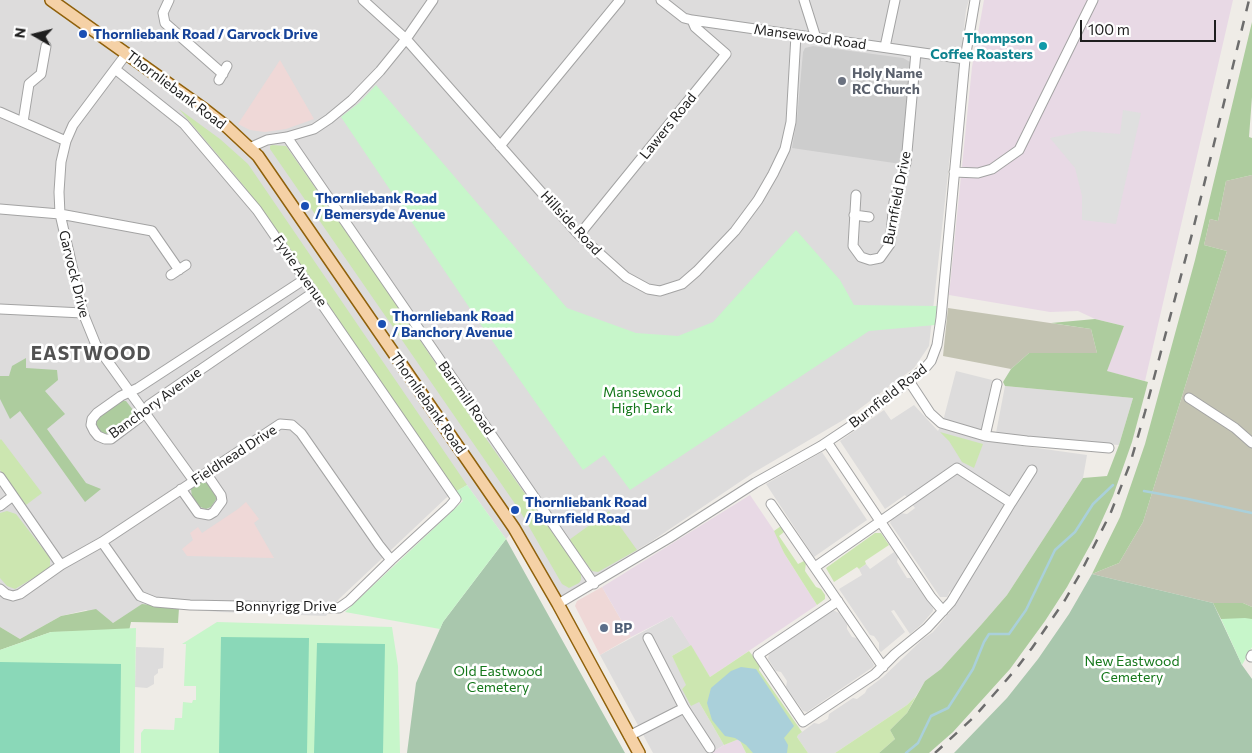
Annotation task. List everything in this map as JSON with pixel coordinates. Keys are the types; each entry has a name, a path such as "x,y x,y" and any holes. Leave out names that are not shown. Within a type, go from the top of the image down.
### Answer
{"main road":[{"name":"Thornliebank Road","path":"51,0 204,109 258,156 514,528 558,604 639,753"}],"street":[{"path":"169,0 163,13 164,23 223,73"},
{"name":"Hillside Road","path":"363,0 406,39 578,235 626,277 648,289 660,291 682,284 697,272 734,231 758,200 773,174 785,149 790,122 796,35"},
{"path":"249,148 267,140 314,130 329,119 362,89 406,39 433,0"},
{"path":"500,146 620,0"},
{"name":"Mansewood Road","path":"661,0 684,18 692,20 965,59"},
{"path":"804,0 816,38"},
{"path":"885,47 894,0"},
{"name":"Burnfield Road","path":"558,604 669,538 755,483 827,442 854,424 926,368 937,345 965,59 975,0"},
{"path":"954,172 978,174 992,169 1018,150 1093,0"},
{"name":"Lawers Road","path":"578,235 726,54 695,27 692,20"},
{"path":"23,122 29,84 41,74 46,46"},
{"name":"Burnfield Drive","path":"856,195 852,240 855,251 861,257 870,260 880,258 890,244 894,202 906,163 916,52"},
{"name":"Garvock Drive","path":"127,53 73,125 66,141 61,162 60,214 82,313 96,346 194,481"},
{"name":"Fyvie Avenue","path":"115,69 184,124 257,210 456,499"},
{"path":"0,112 66,141"},
{"name":"Barrmill Road","path":"287,137 594,584"},
{"path":"0,209 60,214 152,232 178,270"},
{"path":"854,215 870,217"},
{"name":"Banchory Avenue","path":"305,279 97,413 92,419 91,425 94,431 98,436 111,439 149,405 314,292"},
{"path":"0,310 82,313"},
{"path":"909,381 930,413 941,423 985,436 1109,448"},
{"path":"985,436 997,384"},
{"path":"1189,398 1235,428 1252,443"},
{"name":"Fieldhead Drive","path":"0,589 6,594 14,596 20,594 280,424 292,425 301,432 391,560"},
{"path":"827,442 931,597 943,611"},
{"path":"815,567 957,468 1011,503"},
{"path":"838,601 758,654 803,722 875,674 927,628 943,611 951,602 1032,470"},
{"path":"181,489 198,513 209,515 214,512 222,501 221,495 206,473"},
{"path":"0,478 61,566"},
{"path":"0,506 13,496"},
{"name":"Bonnyrigg Drive","path":"102,542 140,596 155,602 190,605 339,608 350,601 456,499"},
{"path":"771,504 883,666"},
{"path":"648,638 684,708 710,748"},
{"path":"630,736 684,708"}],"shaded area":[{"path":"0,0 969,0 966,10 929,346 914,368 850,416 753,473 652,541 596,575 594,584 558,604 514,529 506,539 467,485 446,498 339,599 326,616 219,612 142,605 113,623 86,610 61,616 20,639 0,627"},
{"path":"984,0 1233,0 1145,381 1106,371 1124,326 1095,319 1078,311 1050,312 949,295 972,67"},
{"path":"813,46 903,58 912,63 901,164 792,148 797,119 803,52 805,48"},
{"path":"280,60 314,119 286,129 265,132 250,130 238,124"},
{"path":"1123,110 1141,113 1116,224 1082,220 1082,196 1075,168 1050,138 1083,131 1120,134"},
{"path":"1252,175 1252,607 1243,603 1213,603 1092,574 1119,563 1143,522 1227,251 1204,245 1210,219 1218,221 1226,181"},
{"path":"948,308 1091,329 1097,353 1029,353 1011,369 943,356"},
{"path":"956,371 992,380 980,440 1087,455 1083,478 1007,595 941,669 925,681 916,696 907,705 835,753 808,753 797,737 798,735 814,723 819,724 828,719 829,714 853,698 857,699 865,693 867,689 933,632 955,606 948,600 952,593 950,591 947,597 940,597 890,523 900,513 907,514 915,508 905,495 885,509 840,441 884,410 891,420 914,405 938,431 943,421"},
{"path":"1005,386 1133,398 1119,445 1026,438 996,433"},
{"path":"822,452 867,520 814,557 766,484"},
{"path":"750,495 779,538 784,553 817,605 710,677 672,616 631,637 602,587"},
{"path":"246,502 259,519 254,523 274,558 187,556 182,549 193,540 190,533 198,527 202,533"},
{"path":"894,552 898,557 897,562 907,578 911,578 933,608 933,611 910,634 894,610 891,611 905,632 881,652 879,650 879,643 874,636 870,635 839,589 862,575 859,569 866,564 870,569"},
{"path":"602,587 631,637 600,655 575,606 577,601"},
{"path":"833,610 839,613 847,624 847,629 852,637 857,638 874,665 807,712 803,711 786,687 787,681 781,672 776,671 768,659 769,654"},
{"path":"672,616 691,645 672,656 687,685 682,689 699,702 724,745 711,753 653,753 600,655"},
{"path":"136,647 164,648 163,668 158,669 158,673 154,676 154,684 147,688 135,687"},
{"path":"739,739 746,753 711,753 724,745"}],"green space":[{"path":"1252,22 1252,97 1249,137 1252,138 1252,175 1226,181 1218,221 1210,219 1204,245 1227,251 1143,522 1119,563 1092,574 1120,517 1145,444 1195,260"},
{"name":"Mansewood High Park","path":"376,85 567,308 636,333 678,336 713,322 796,230 840,280 854,305 937,306 935,325 869,331 630,490 604,455 583,470 477,319 341,117 359,103"},
{"path":"179,109 220,139 248,164 467,485 455,492 313,282 244,186"},
{"path":"272,145 286,146 395,302 470,416 581,573 579,583 569,588 562,584 520,511 270,149"},
{"path":"1095,319 1124,326 1107,371 1148,382 1132,442 1113,496 1094,538 1067,587 1045,621 1010,669 953,732 929,753 879,753 895,739 890,730 907,713 925,681 941,669 1007,595 1083,478 1107,476 1119,445 1133,398 1005,386 1003,382 1011,369 1029,353 1097,353 1091,329 1051,323"},
{"path":"26,358 26,368 57,370 58,380 45,391 65,414 47,429 86,483 101,489 85,502 20,411 10,419 0,399 0,376 9,376 12,366"},
{"path":"121,401 126,401 133,410 133,415 106,434 100,435 94,426 95,420"},
{"path":"940,432 983,444 974,468 962,462 949,441"},
{"path":"1,439 42,493 26,505 0,470"},
{"path":"201,482 207,483 217,498 211,507 206,509 200,507 192,497 191,489"},
{"path":"467,485 506,539 443,622 440,629 345,612 463,501 455,492"},
{"path":"7,511 16,514 50,558 50,568 15,589 7,586 0,578 0,513"},
{"path":"609,511 637,550 598,572 592,571 569,540"},
{"path":"781,526 784,532 779,536 798,564 806,562 805,571 816,587 821,589 825,595 825,599 817,605 784,553 774,531"},
{"path":"875,533 881,533 889,545 865,561 866,564 859,569 857,567 834,582 826,568"},
{"name":"Old Eastwood Cemetery","path":"506,539 625,753 407,753 416,683 443,622"},
{"name":"New Eastwood Cemetery","path":"1092,574 1213,603 1242,665 1252,679 1252,753 954,753 1007,698 1038,659 1069,614"},
{"path":"1213,603 1243,603 1252,607 1252,619 1221,619"},
{"path":"142,604 179,608 178,623 131,622 129,631 51,632 0,650 0,627 20,639 61,616 96,609 113,623"},
{"path":"1221,619 1252,619 1252,647 1242,665"},
{"path":"217,622 392,627 398,666 400,753 141,753 141,733 144,729 174,730 175,718 182,718 183,702 192,703 193,700 196,700 196,686 184,686 186,644 182,644"},
{"path":"136,628 134,753 0,753 0,650 51,632"},
{"path":"221,637 309,638 307,753 219,753"},
{"path":"317,643 385,644 383,753 314,753"},
{"path":"691,645 710,677 749,651 760,665 759,670 802,732 797,737 808,753 746,753 739,739 724,745 699,702 691,706 682,689 686,685 672,656"},
{"path":"0,662 121,664 120,753 0,753"},
{"path":"916,696 907,713 890,730 895,739 879,753 835,753 907,705"}],"water":[{"path":"741,667 756,669 794,726 784,738 788,745 787,753 753,753 746,745 735,738 725,736 712,720 707,703 711,688 731,671"}],"waterway":[{"path":"906,753 918,743 931,716 948,708 973,669 989,634 1009,634 1026,610 1055,550 1075,532 1093,504 1113,485"},
{"path":"1144,491 1252,513"}],"railway":[{"path":"935,753 975,716 1032,648 1065,600 1111,512 1130,464 1145,412 1192,234 1249,0"}],"place":[{"name":"Thornliebank Road / Garvock Drive","path":"83,34"},
{"name":"Thompson Coffee Roasters","path":"1043,46"},
{"name":"Holy Name RC Church","path":"842,81"},
{"name":"Thornliebank Road / Bemersyde Avenue","path":"305,206"},
{"name":"Thornliebank Road / Banchory Avenue","path":"382,324"},
{"name":"Thornliebank Road / Burnfield Road","path":"515,510"},
{"name":"BP","path":"604,628"}],"district":[{"name":"EASTWOOD","path":"91,354"}]}
